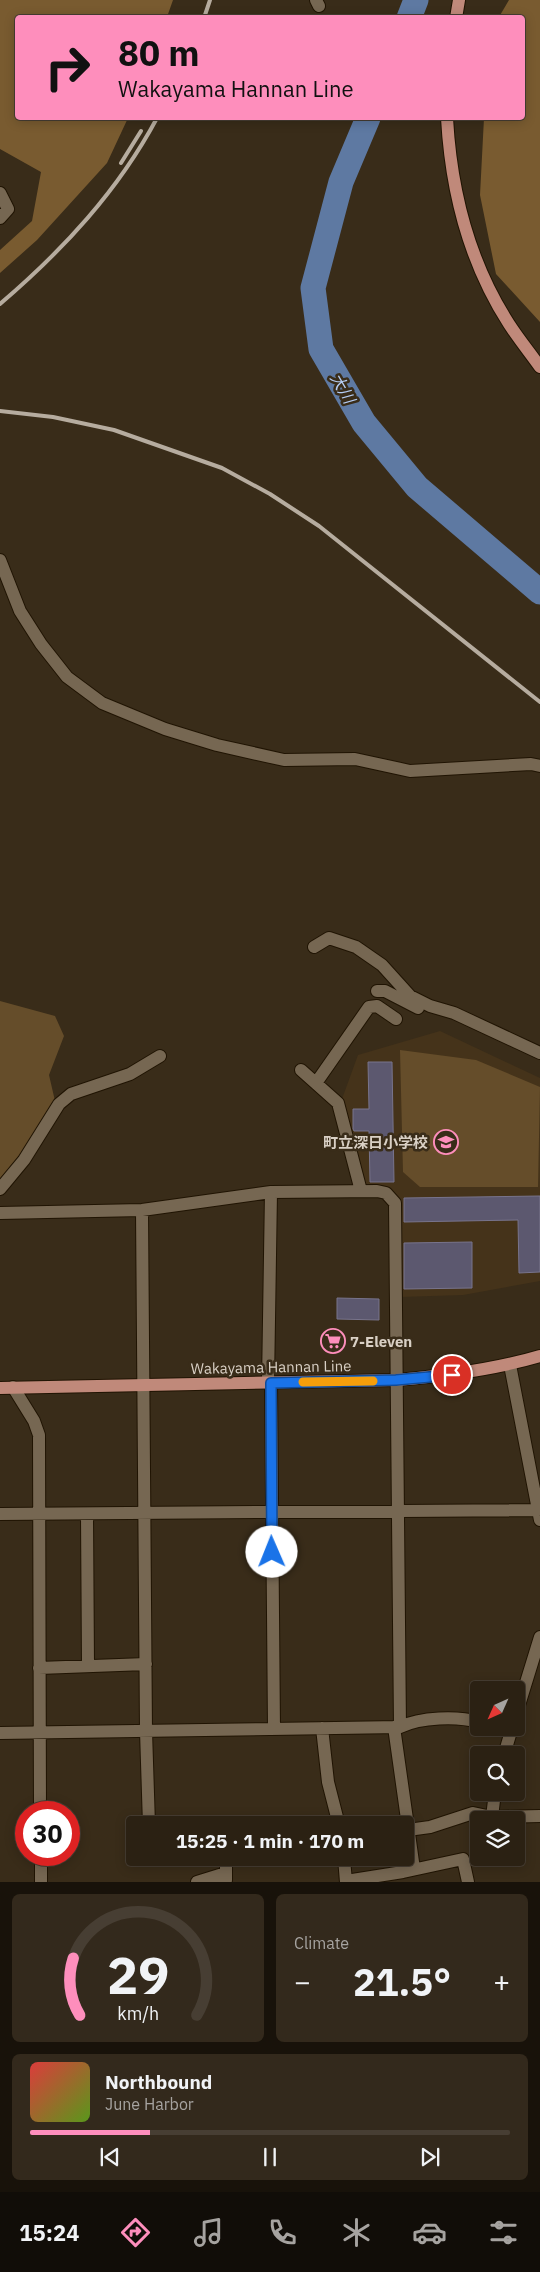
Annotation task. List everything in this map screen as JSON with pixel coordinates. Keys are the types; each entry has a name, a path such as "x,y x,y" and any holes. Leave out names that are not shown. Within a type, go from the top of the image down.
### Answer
{"main road":[{"path":"456,15 459,0"},
{"path":"447,120 454,179 465,229 484,275 508,323 540,367"},
{"name":"Wakayama Hannan Line","path":"0,1388 396,1380 452,1375 510,1365 540,1356"}],"street":[{"path":"0,193 8,209 0,218"},
{"path":"0,560 20,611 41,644 67,677 102,703 166,729 218,745 284,760 355,758 410,771 531,764 540,766"},
{"path":"314,947 329,938 356,947 382,965 410,996 430,1006 448,1011 540,1053"},
{"path":"377,991 385,992 422,1009 448,1011"},
{"path":"316,1083 369,1007 377,1006 396,1019"},
{"path":"0,1189 24,1160 60,1104 71,1094 130,1074 160,1056"},
{"path":"301,1070 338,1103 360,1191"},
{"path":"0,1213 142,1210 271,1192 360,1191 386,1193 395,1203 399,1512 397,1727 407,1816"},
{"path":"271,1192 269,1383 274,1729"},
{"path":"142,1210 146,1731 149,1816"},
{"path":"0,1514 145,1515 399,1512 539,1515 510,1365"},
{"path":"13,1388 34,1421 39,1436 38,1732 40,1801"},
{"path":"88,1514 88,1666"},
{"path":"525,1686 540,1637"},
{"path":"38,1668 146,1664"},
{"path":"0,1733 397,1727 414,1720 424,1719 452,1718 470,1721"},
{"path":"322,1728 328,1782 337,1816"},
{"path":"414,1829 430,1827 470,1814"},
{"path":"525,1816 540,1816"},
{"path":"345,1866 346,1881 414,1870 463,1859 468,1882"},
{"path":"40,1866 41,1882"},
{"path":"413,1866 414,1870"},
{"path":"197,1882 226,1878"}],"shaded area":[{"path":"0,0 173,0 168,15 15,15 15,120 127,120 107,163 37,240 0,273 0,250 32,221 41,172 0,149"},
{"path":"509,0 540,0 540,322 496,274 480,195 484,120 525,120 525,15 500,15"},
{"path":"0,1001 55,1016 64,1036 49,1075 55,1101 26,1147 0,1179"},
{"name":"町立深日小学校","path":"440,1031 540,1078 540,1281 463,1295 400,1297 400,1199 389,1188 362,1185 342,1099 358,1055"},
{"path":"400,1050 476,1060 540,1087 538,1187 420,1187 403,1172"}],"building":[{"path":"368,1062 392,1062 394,1182 370,1182 369,1131 354,1131 353,1129 353,1109 369,1109"},
{"path":"540,1196 540,1272 519,1273 518,1220 404,1222 404,1198"},
{"path":"472,1242 472,1288 404,1289 404,1243"},
{"path":"337,1298 379,1299 379,1320 337,1319"}],"waterway":[{"name":"大川","path":"410,15 416,0"},
{"name":"大川","path":"367,120 341,182 313,288 321,349 364,423 417,487 540,592"}],"railway":[{"path":"205,15 210,0"},
{"path":"0,304 46,262 88,218 125,170 156,120"},
{"path":"121,163 141,131"},
{"path":"0,411 53,417 114,430 222,468 270,494 319,526 540,702"}],"slow traffic":[{"path":"303,1382 373,1381"}],"place":[{"name":"町立深日小学校","path":"446,1142"},
{"name":"7-Eleven","path":"333,1341"}],"route":[{"path":"272,1552 271,1383 396,1380 452,1375"}]}
